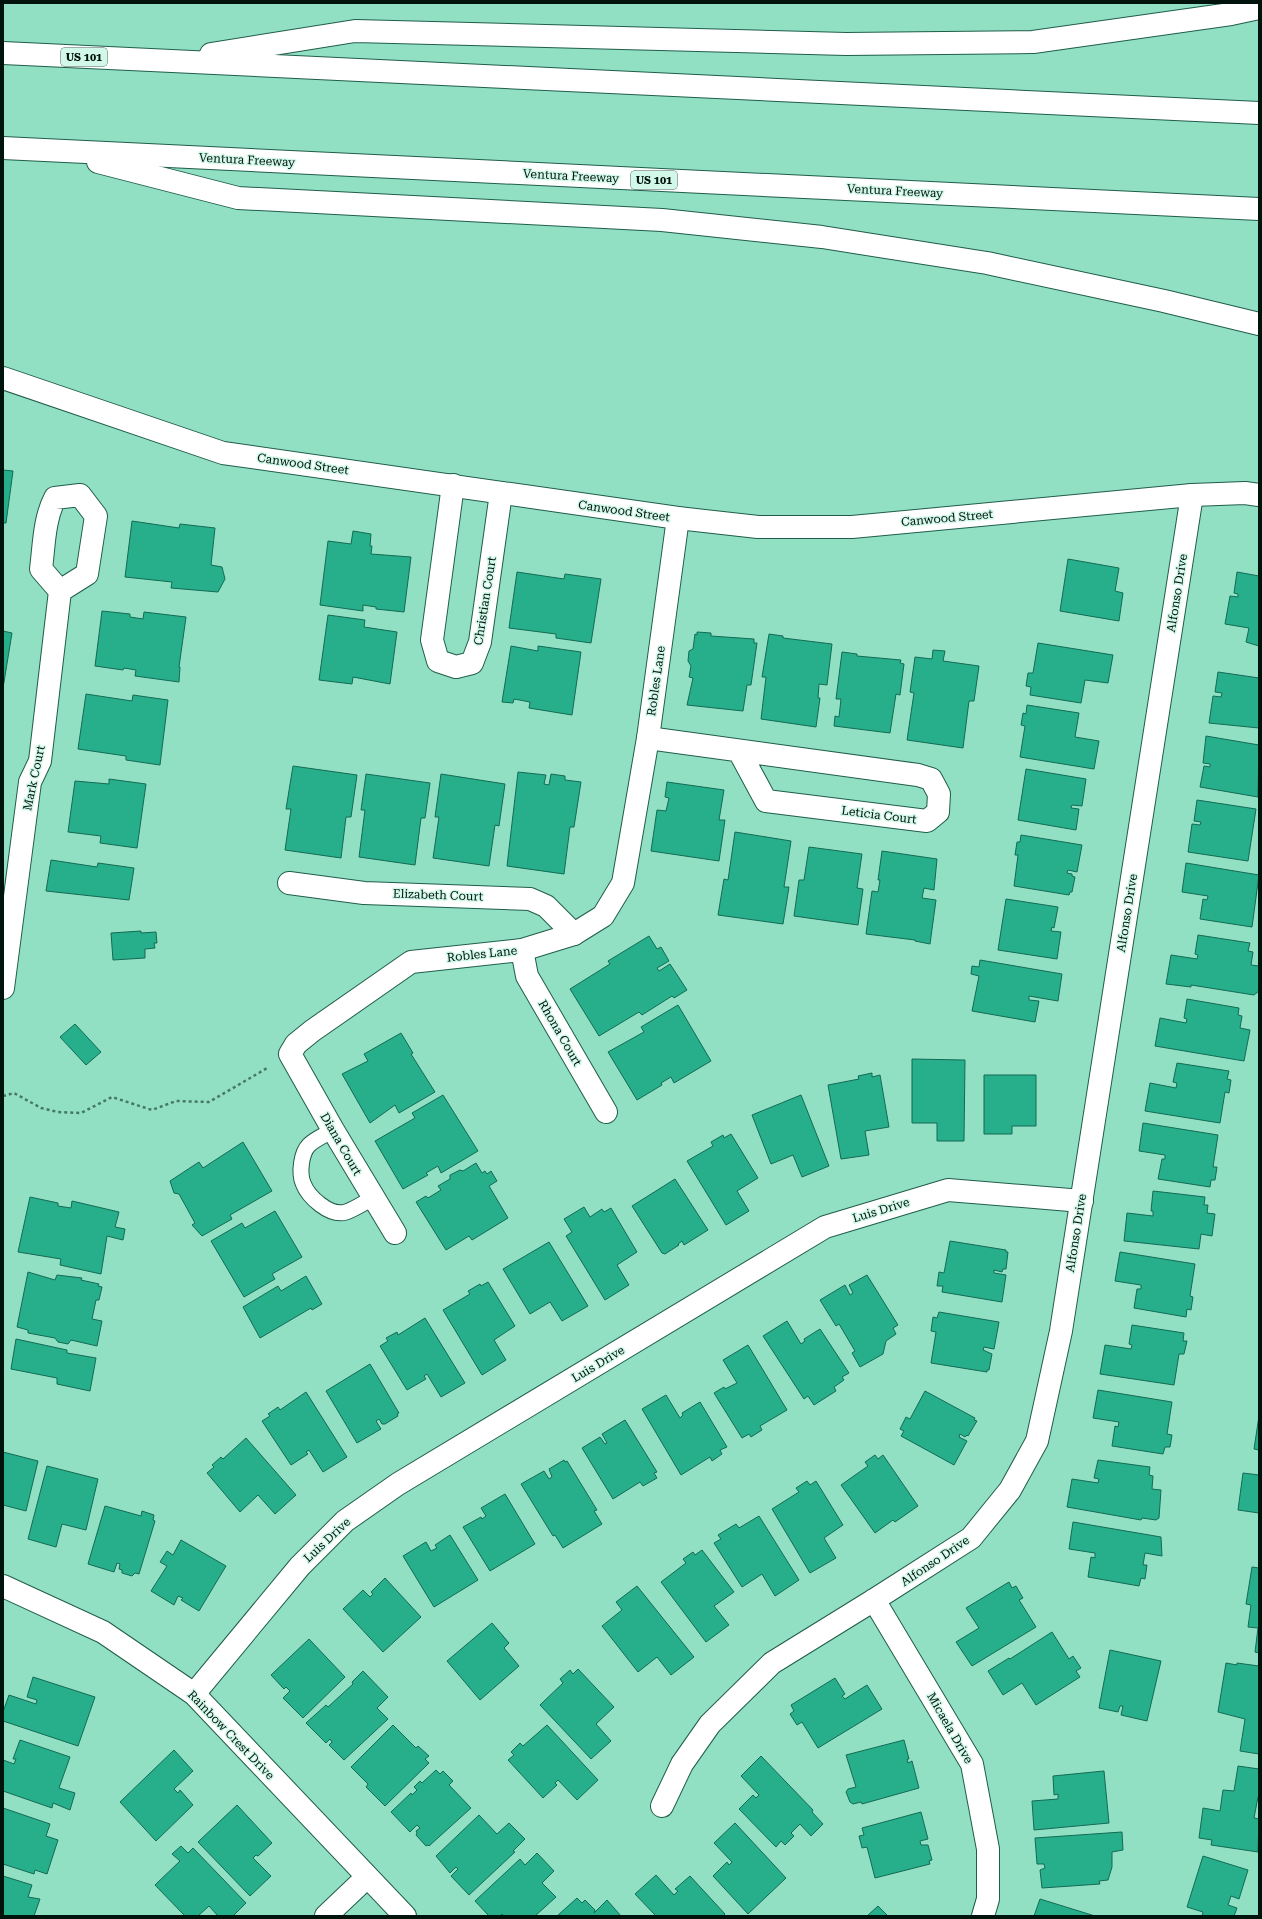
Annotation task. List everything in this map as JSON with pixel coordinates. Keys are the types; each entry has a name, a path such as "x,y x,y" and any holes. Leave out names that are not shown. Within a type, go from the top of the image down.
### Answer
{"main road":[{"path":"165,61 355,31 846,44 1033,42 1231,14 1259,8"},
{"name":"US 101","path":"3,53 1259,113"},
{"name":"Ventura Freeway","path":"3,148 1259,209"},
{"path":"50,150 238,198 662,220 822,237 987,263 1164,301 1259,324"},
{"name":"Canwood Street","path":"3,378 223,453 678,518 758,527 852,527 1192,495 1245,493 1259,495"},
{"name":"Christian Court","path":"453,485 432,640 438,661 456,667 472,663 480,642 501,493"},
{"name":"Alfonso Drive","path":"662,1806 682,1764 710,1724 772,1663 971,1538 1010,1490 1037,1442 1061,1331 1192,495"},
{"name":"Robles Lane","path":"290,1054 296,1044 312,1030 411,962 522,950 574,934 603,916 623,883 648,738 678,518"},
{"name":"Mark Court","path":"3,988 30,782 40,761 60,591"},
{"name":"Leticia Court","path":"648,738 918,775 931,779 939,794 938,812 927,821 766,801 739,751"},
{"name":"Elizabeth Court","path":"289,883 364,893 530,899 546,906 574,934"},
{"name":"Rhona Court","path":"522,950 527,976 606,1112"},
{"name":"Diana Court","path":"290,1054 333,1130 395,1233"},
{"name":"Luis Drive","path":"194,1694 300,1566 345,1521 398,1484 825,1227 948,1190 1082,1201"},
{"name":"Rainbow Crest Drive","path":"3,1586 103,1632 194,1694 405,1916"},
{"name":"Micaela Drive","path":"874,1600 972,1764 988,1849 988,1900 983,1916"},
{"path":"326,1916 367,1877"}],"lane":[{"path":"333,1130 309,1145 304,1154 301,1166 302,1182 319,1204 334,1212 345,1213 373,1198"}],"path":[{"path":"3,1096 14,1093 41,1108 58,1112 81,1113 112,1097 152,1110 176,1102 209,1102 290,1054"}],"building":[{"path":"3,470 13,471 6,523 3,523"},
{"path":"132,521 179,528 180,524 215,528 211,565 222,567 225,579 218,592 171,588 172,582 125,577"},
{"path":"353,531 371,534 371,554 411,557 404,612 376,609 376,607 363,605 363,611 320,605 328,541 351,544"},
{"path":"1068,559 1119,568 1115,591 1123,593 1119,621 1060,611"},
{"path":"517,572 564,579 565,574 601,579 591,643 556,638 556,634 509,628"},
{"path":"1237,572 1259,576 1259,646 1246,642 1249,628 1225,624 1230,596 1238,597 1238,594 1234,593"},
{"path":"102,611 130,614 130,617 143,619 144,612 186,617 179,667 179,682 135,676 136,670 124,668 123,670 95,666"},
{"path":"328,615 365,620 364,627 397,632 390,684 353,677 352,684 319,680"},
{"path":"3,631 12,633 3,688"},
{"path":"697,632 711,633 711,636 754,639 754,643 757,643 751,685 747,685 743,711 687,705 693,678 689,677 691,666 688,661 689,651 693,649 695,634 697,635"},
{"path":"769,634 783,636 783,638 832,644 827,685 819,684 818,698 820,698 816,727 761,719 766,677 762,677"},
{"path":"1038,643 1113,655 1108,683 1085,680 1081,703 1030,695 1031,687 1026,686 1028,673 1033,673"},
{"path":"511,646 538,651 538,646 581,652 572,715 529,708 530,702 514,699 513,703 502,702"},
{"path":"933,650 945,651 943,661 979,666 974,701 969,701 963,748 907,740 914,693 910,692 915,657 932,659"},
{"path":"842,652 857,654 857,656 901,660 900,663 904,664 900,695 896,694 890,733 834,726 835,716 839,717 841,699 836,699"},
{"path":"1218,672 1259,678 1259,728 1209,723 1213,696 1221,697 1222,693 1215,692"},
{"path":"86,694 132,701 133,695 168,700 160,765 126,760 126,756 78,749"},
{"path":"1027,705 1079,713 1075,737 1099,741 1094,769 1020,757 1025,726 1021,725 1023,713 1026,714"},
{"path":"1206,736 1259,745 1258,797 1200,787 1204,766 1210,767 1210,764 1203,763"},
{"path":"293,766 357,775 351,817 346,817 341,858 285,850 291,809 286,809"},
{"path":"1026,769 1086,779 1082,806 1072,805 1071,808 1079,809 1076,830 1018,820"},
{"path":"518,772 546,775 544,784 549,785 551,774 565,776 565,780 581,782 574,827 570,827 564,874 507,866"},
{"path":"366,774 430,783 425,818 421,818 415,865 359,857 365,810 361,810"},
{"path":"441,774 505,784 499,826 495,825 489,866 433,858 439,817 435,817"},
{"path":"109,779 146,784 137,848 100,843 101,836 68,832 75,781 109,784"},
{"path":"667,782 724,790 719,820 725,820 719,861 651,851 657,810 666,811 669,798 665,797"},
{"path":"1197,800 1256,809 1248,861 1188,852 1192,824 1200,825 1201,822 1194,821"},
{"path":"735,832 791,841 784,887 789,887 783,924 718,915 724,879 728,880"},
{"path":"1021,835 1082,845 1077,872 1068,870 1067,873 1072,874 1072,876 1075,877 1072,892 1070,892 1069,895 1014,886 1018,855 1015,855 1017,842 1020,842"},
{"path":"809,847 862,854 857,888 863,889 858,925 794,916 799,880 804,880"},
{"path":"882,851 937,859 934,890 924,888 922,898 936,900 930,944 915,940 866,934 872,891 878,892"},
{"path":"51,860 97,867 98,863 134,868 129,900 46,891"},
{"path":"1186,863 1259,875 1252,927 1200,919 1203,899 1207,900 1208,896 1182,892"},
{"path":"1006,899 1058,907 1054,928 1052,927 1051,931 1061,932 1057,959 998,950"},
{"path":"141,931 141,933 156,932 157,943 154,943 155,948 145,949 145,958 113,960 111,933"},
{"path":"1198,935 1250,943 1248,951 1253,952 1251,965 1259,966 1259,991 1254,995 1191,985 1191,987 1166,984 1171,955 1197,959 1198,955 1195,954"},
{"path":"649,936 657,949 661,947 669,961 657,968 659,971 670,964 687,990 674,998 672,996 642,1015 639,1012 599,1036 570,989 610,964 608,961"},
{"path":"980,960 1062,974 1058,1001 1029,996 1029,1000 1039,1001 1035,1022 972,1011 979,976 971,974 972,966 979,967"},
{"path":"1187,999 1239,1008 1238,1015 1242,1016 1240,1028 1250,1030 1244,1061 1155,1046 1160,1018 1186,1023 1187,1019 1184,1018"},
{"path":"678,1005 711,1061 674,1083 671,1077 661,1083 662,1085 637,1100 608,1052 644,1032 641,1027"},
{"path":"75,1024 101,1052 86,1065 60,1037"},
{"path":"401,1033 413,1053 411,1054 435,1092 399,1113 395,1105 370,1123 342,1074 368,1061 364,1054"},
{"path":"912,1059 965,1060 964,1141 937,1141 937,1123 912,1123"},
{"path":"1177,1063 1229,1071 1227,1079 1231,1080 1229,1093 1225,1092 1220,1123 1145,1111 1150,1083 1176,1088 1177,1083 1173,1082"},
{"path":"872,1073 872,1077 880,1075 889,1127 865,1131 869,1155 841,1159 828,1085 859,1079 858,1076"},
{"path":"984,1075 1036,1075 1036,1126 1012,1126 1012,1134 984,1134"},
{"path":"443,1095 478,1151 441,1173 438,1166 426,1173 428,1175 403,1189 375,1141 415,1118 412,1113"},
{"path":"801,1095 829,1166 802,1177 793,1155 771,1164 752,1115"},
{"path":"1143,1123 1218,1135 1213,1167 1217,1167 1215,1180 1211,1180 1210,1187 1158,1179 1162,1159 1165,1159 1165,1155 1139,1151"},
{"path":"731,1134 758,1178 737,1191 749,1211 726,1225 687,1161 713,1146 711,1142 723,1135 724,1138"},
{"path":"243,1142 272,1191 230,1215 232,1219 202,1236 192,1225 195,1223 179,1194 174,1193 170,1181 199,1162 203,1168"},
{"path":"476,1163 482,1173 485,1171 487,1174 491,1171 497,1181 489,1186 508,1218 472,1240 469,1236 446,1250 416,1202 426,1196 428,1198 441,1190 438,1186 450,1179 450,1175 460,1170 463,1171"},
{"path":"675,1179 708,1230 684,1245 682,1241 678,1244 679,1245 665,1254 662,1253 632,1206"},
{"path":"1153,1191 1205,1197 1204,1205 1208,1205 1207,1213 1215,1214 1212,1236 1201,1234 1199,1249 1124,1241 1127,1213 1153,1216 1153,1211 1151,1211"},
{"path":"30,1197 58,1203 58,1206 71,1208 72,1201 119,1212 115,1227 125,1229 123,1240 107,1236 101,1274 60,1265 61,1259 18,1252"},
{"path":"584,1207 590,1217 602,1209 604,1212 611,1208 637,1252 617,1265 629,1285 605,1300 566,1236 572,1232 564,1219"},
{"path":"275,1211 302,1257 272,1274 275,1279 244,1297 211,1241 242,1223 245,1228"},
{"path":"950,1241 1006,1250 1006,1252 1008,1252 1006,1269 1003,1269 1002,1272 994,1270 994,1273 1006,1275 1002,1302 942,1292 943,1286 937,1286 939,1272 944,1273"},
{"path":"549,1242 588,1306 562,1321 550,1302 530,1314 503,1269"},
{"path":"1120,1252 1195,1264 1190,1296 1193,1297 1191,1310 1187,1309 1186,1317 1134,1308 1137,1289 1141,1289 1141,1285 1115,1281"},
{"path":"28,1272 55,1280 57,1275 82,1278 81,1280 99,1284 98,1286 102,1287 99,1300 96,1300 92,1319 102,1321 97,1346 71,1340 68,1344 58,1342 55,1338 28,1333 28,1330 17,1327"},
{"path":"867,1275 898,1325 893,1328 896,1334 886,1341 883,1354 860,1367 852,1353 855,1351 839,1324 836,1326 820,1300 845,1285 850,1295 853,1293 849,1285"},
{"path":"306,1276 322,1304 312,1310 311,1308 260,1338 243,1307 278,1286 281,1291"},
{"path":"488,1282 515,1326 494,1340 506,1360 482,1375 443,1310 470,1294 468,1291 480,1284 481,1286"},
{"path":"939,1312 999,1322 994,1349 984,1347 983,1350 992,1354 989,1370 987,1370 987,1372 931,1363 936,1332 931,1331 933,1317 937,1318"},
{"path":"425,1318 465,1383 441,1397 427,1374 424,1376 426,1379 407,1390 380,1346 388,1341 386,1338 397,1332 398,1335"},
{"path":"787,1321 801,1344 805,1341 804,1339 820,1329 849,1373 842,1377 844,1380 834,1387 836,1391 814,1405 808,1396 804,1399 763,1336"},
{"path":"1132,1325 1184,1333 1183,1341 1187,1341 1184,1354 1179,1354 1174,1385 1100,1374 1105,1345 1131,1349 1132,1345 1129,1344"},
{"path":"16,1339 67,1350 67,1353 96,1358 90,1391 57,1384 57,1378 11,1369"},
{"path":"748,1345 787,1410 760,1426 762,1430 751,1437 749,1434 742,1438 714,1393 724,1387 725,1389 737,1383 723,1360"},
{"path":"370,1364 399,1413 397,1414 398,1416 385,1424 382,1424 379,1419 376,1421 381,1429 357,1443 326,1391"},
{"path":"1098,1390 1172,1402 1167,1434 1172,1435 1170,1447 1165,1447 1163,1454 1112,1446 1115,1426 1118,1427 1119,1422 1093,1418"},
{"path":"925,1391 975,1418 974,1420 977,1421 968,1436 967,1435 965,1437 960,1434 959,1437 967,1441 954,1465 901,1436 904,1431 900,1429 906,1417 910,1419"},
{"path":"306,1392 347,1457 323,1472 309,1450 306,1452 308,1454 291,1465 262,1421 270,1416 268,1414 278,1407 280,1410"},
{"path":"666,1395 680,1418 683,1415 682,1413 700,1402 727,1447 720,1450 722,1454 712,1461 710,1457 681,1475 642,1409"},
{"path":"1259,1416 1259,1450 1254,1449"},
{"path":"625,1420 657,1472 654,1473 657,1478 643,1486 640,1482 613,1499 582,1448 600,1437 605,1444 607,1443 602,1434"},
{"path":"246,1438 296,1495 275,1514 258,1495 240,1512 207,1473 214,1467 212,1465 221,1457 223,1459"},
{"path":"3,1452 38,1461 26,1511 3,1505"},
{"path":"875,1455 878,1459 883,1455 918,1506 895,1522 893,1520 875,1533 841,1485 868,1466 865,1462"},
{"path":"564,1460 565,1462 567,1461 597,1510 594,1511 602,1524 563,1548 555,1535 553,1536 521,1484 544,1471 549,1479 552,1477 549,1469"},
{"path":"1098,1460 1150,1467 1149,1475 1153,1476 1152,1489 1161,1490 1159,1518 1156,1520 1142,1518 1141,1520 1067,1507 1072,1479 1098,1483 1099,1479 1094,1478"},
{"path":"47,1466 98,1479 86,1530 62,1524 56,1547 28,1539"},
{"path":"1243,1473 1259,1475 1259,1513 1238,1510"},
{"path":"807,1481 810,1485 816,1481 843,1525 824,1538 836,1558 810,1573 772,1509 799,1492 796,1488"},
{"path":"505,1494 535,1544 490,1571 463,1527 481,1517 482,1519 486,1516 481,1508"},
{"path":"105,1506 141,1516 142,1511 154,1515 153,1520 155,1521 139,1574 135,1573 132,1576 122,1573 122,1570 119,1569 120,1564 117,1563 114,1572 88,1564"},
{"path":"759,1516 799,1580 775,1596 762,1574 742,1587 714,1543 721,1539 718,1535 736,1524 739,1528"},
{"path":"1073,1522 1161,1537 1162,1556 1145,1553 1143,1565 1147,1565 1145,1579 1141,1578 1139,1586 1088,1577 1091,1557 1095,1558 1095,1553 1069,1549"},
{"path":"450,1535 478,1580 434,1607 403,1556 426,1542 431,1551 437,1548 435,1545"},
{"path":"181,1540 226,1566 199,1611 181,1600 183,1598 178,1596 174,1605 151,1591 167,1566 160,1562 167,1551 173,1555"},
{"path":"702,1550 734,1592 714,1606 729,1625 706,1642 661,1582 686,1563 683,1559 693,1552 695,1555"},
{"path":"1252,1567 1259,1568 1259,1653 1255,1652 1258,1628 1248,1627 1251,1605 1246,1604"},
{"path":"385,1578 421,1617 383,1652 343,1609 363,1590 370,1597 373,1594 371,1592"},
{"path":"1009,1582 1012,1588 1016,1586 1023,1598 1019,1600 1036,1627 972,1666 956,1642 979,1628 966,1608"},
{"path":"637,1586 694,1657 671,1675 657,1657 638,1672 602,1626 622,1610 616,1602"},
{"path":"492,1623 509,1643 504,1648 519,1666 480,1700 447,1661"},
{"path":"1052,1632 1069,1659 1073,1656 1081,1668 1076,1671 1080,1677 1036,1705 1022,1683 1003,1695 988,1671 1009,1658 1010,1659"},
{"path":"309,1639 345,1677 303,1718 283,1698 290,1691 286,1687 284,1689 271,1675"},
{"path":"1110,1650 1161,1661 1147,1721 1121,1715 1123,1706 1120,1706 1118,1712 1099,1708"},
{"path":"1226,1663 1259,1666 1259,1754 1240,1751 1245,1719 1218,1712"},
{"path":"578,1669 614,1707 596,1724 611,1741 591,1759 540,1705 563,1683 560,1679 570,1670 573,1674"},
{"path":"363,1671 388,1697 377,1708 388,1719 344,1760 329,1745 332,1742 330,1739 326,1743 306,1723 326,1705 328,1707 353,1684 352,1682"},
{"path":"33,1677 95,1697 78,1746 3,1721 3,1712 9,1695 36,1704 37,1700 27,1697"},
{"path":"835,1678 845,1694 842,1696 845,1699 867,1685 882,1709 818,1748 802,1722 797,1725 790,1714 794,1711 791,1705"},
{"path":"393,1725 416,1748 418,1746 429,1756 425,1759 429,1763 385,1806 366,1787 368,1784 351,1767"},
{"path":"547,1725 598,1780 577,1800 558,1780 555,1783 557,1785 543,1798 508,1760 514,1755 511,1752 520,1743 523,1746"},
{"path":"20,1740 70,1757 59,1788 75,1793 70,1810 53,1803 52,1808 3,1791 3,1760 14,1764 16,1759 13,1759"},
{"path":"904,1740 909,1759 907,1759 908,1763 912,1761 919,1788 862,1804 861,1802 853,1804 850,1802 846,1792 848,1789 856,1787 846,1755"},
{"path":"174,1750 193,1771 174,1789 178,1793 180,1790 193,1805 156,1841 120,1802"},
{"path":"761,1756 813,1810 812,1812 823,1824 811,1836 800,1824 791,1833 794,1836 785,1845 781,1841 776,1847 739,1809 753,1795 756,1798 759,1795 741,1776"},
{"path":"1238,1766 1259,1769 1259,1797 1254,1818 1259,1819 1258,1852 1211,1845 1212,1840 1199,1838 1203,1808 1220,1811 1223,1790 1234,1791"},
{"path":"436,1770 440,1774 443,1771 453,1781 449,1785 471,1808 429,1846 426,1846 416,1835 416,1831 420,1828 417,1825 410,1832 391,1812 411,1793 412,1795 417,1790 414,1787 420,1781 422,1783"},
{"path":"1104,1771 1109,1823 1034,1830 1032,1801 1058,1799 1058,1794 1054,1795 1053,1776"},
{"path":"237,1805 272,1843 258,1856 256,1855 253,1858 271,1876 250,1896 198,1842"},
{"path":"3,1808 50,1824 46,1836 58,1840 47,1874 35,1870 34,1874 3,1864"},
{"path":"921,1812 928,1839 920,1841 921,1845 928,1845 932,1860 929,1861 930,1864 875,1878 867,1847 862,1848 859,1836 864,1835 862,1828"},
{"path":"479,1815 497,1834 509,1823 525,1839 513,1851 515,1852 469,1895 451,1876 458,1869 456,1867 450,1873 436,1856"},
{"path":"735,1823 786,1878 748,1914 713,1876 727,1862 729,1865 732,1862 714,1843"},
{"path":"1122,1832 1123,1850 1112,1852 1112,1867 1108,1880 1099,1881 1100,1884 1042,1888 1040,1870 1045,1868 1044,1864 1037,1864 1035,1838"},
{"path":"181,1846 188,1853 193,1848 246,1903 233,1916 218,1916 209,1906 198,1916 185,1916 155,1885 180,1861 172,1854"},
{"path":"537,1853 554,1871 542,1883 556,1897 535,1916 504,1916 502,1914 500,1916 489,1916 475,1901 520,1859 525,1865"},
{"path":"1203,1856 1248,1870 1239,1899 1231,1896 1228,1905 1237,1908 1234,1916 1202,1916 1203,1912 1187,1907"},
{"path":"656,1875 674,1895 678,1891 675,1889 690,1876 725,1914 723,1916 656,1916 635,1894"},
{"path":"3,1876 32,1885 28,1897 40,1899 34,1916 3,1916"},
{"path":"577,1898 582,1903 585,1900 595,1910 594,1913 607,1900 621,1916 557,1916"},
{"path":"1040,1899 1095,1916 1034,1916"},
{"path":"878,1906 888,1916 867,1916"}]}
